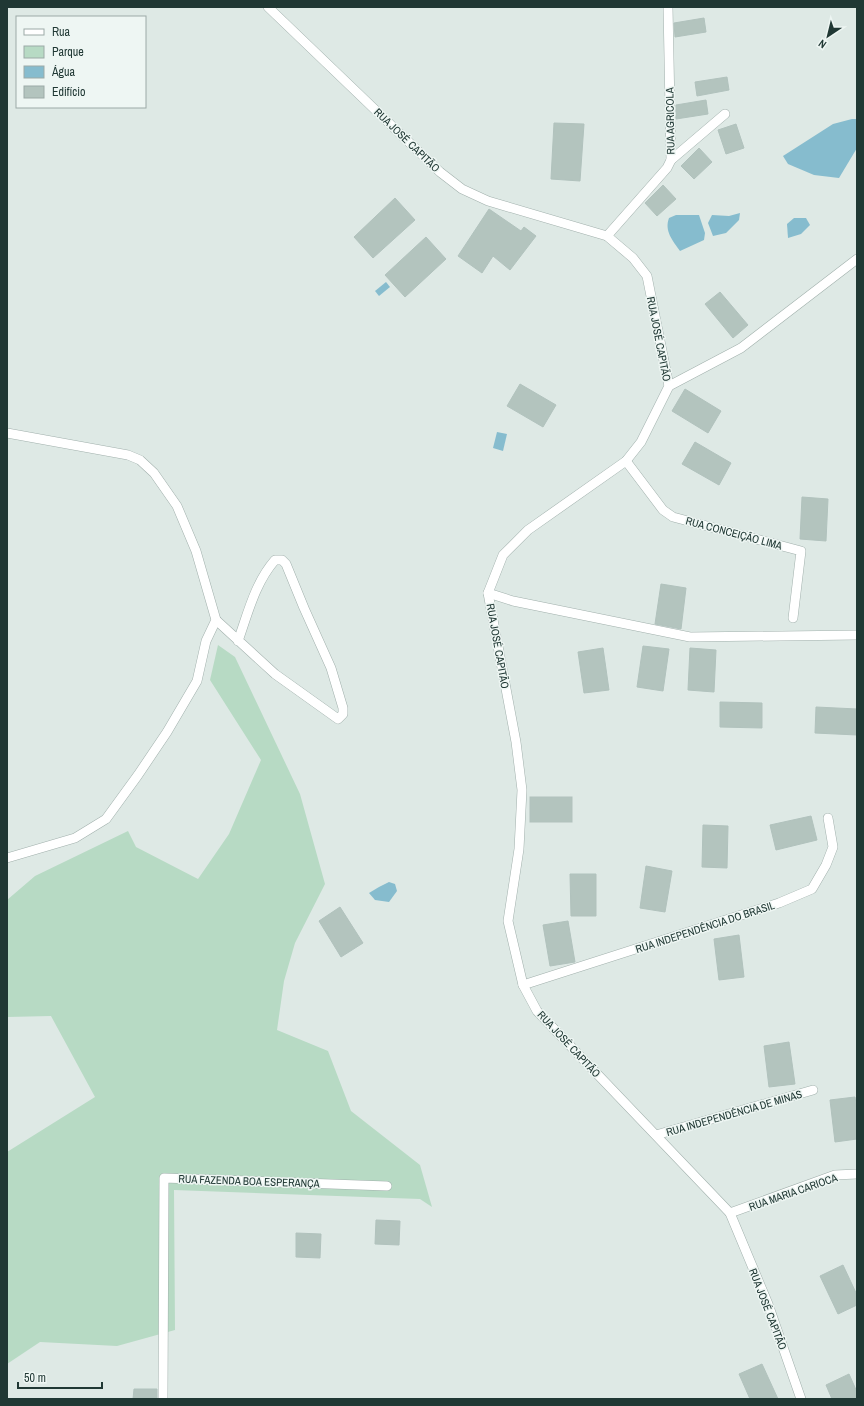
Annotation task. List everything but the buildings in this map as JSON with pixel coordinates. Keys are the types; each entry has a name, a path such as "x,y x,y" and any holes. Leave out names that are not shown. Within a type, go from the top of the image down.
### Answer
{"street":[{"name":"RUA JOSÉ CAPITÃO","path":"268,7 440,172 462,189 488,201 607,236 633,258 647,276 669,386 641,442 626,461 528,530 503,555 488,593 516,742 522,790 519,849 508,921 523,985 537,1011 730,1213 768,1304 801,1399"},
{"name":"RUA AGRICOLA","path":"607,236 667,168 671,160 668,7"},
{"path":"671,160 725,114"},
{"path":"669,386 741,348 857,259"},
{"path":"7,433 128,455 140,460 154,473 177,506 196,551 216,620 238,641 275,674 338,719 343,714 343,708 331,668 286,564 282,560 275,560 267,570 255,594 238,641"},
{"name":"RUA CONCEIÇÃO LIMA","path":"626,461 663,510 673,517 801,551 792,618"},
{"path":"488,593 512,601 690,637 857,635"},
{"path":"7,858 75,838 106,819 167,732 196,681 206,641 216,620"},
{"name":"RUA INDEPENDÊNCIA DO BRASIL","path":"523,985 779,903 812,889 826,865 833,847 828,818"},
{"name":"RUA INDEPENDÊNCIA DE MINAS","path":"656,1135 813,1090"},
{"name":"RUA MARIA CARIOCA","path":"730,1213 835,1175 857,1174"},
{"name":"RUA FAZENDA BOA ESPERANÇA","path":"163,1399 164,1178 387,1186"}],"green space":[{"path":"218,645 235,657 300,794 325,884 295,943 284,981 277,1030 328,1051 351,1111 420,1165 432,1207 420,1199 174,1190 175,1330 117,1346 40,1342 7,1364 7,1152 95,1097 51,1016 7,1017 7,900 35,876 128,831 136,847 198,879 229,834 261,760 210,680"}],"water":[{"path":"857,119 857,148 839,178 814,175 788,164 783,156 833,124"},
{"path":"740,213 739,220 726,233 713,236 708,223 712,215 729,216"},
{"path":"676,215 699,215 705,233 704,240 680,251 668,232 669,218"},
{"path":"794,218 806,218 810,225 801,234 788,238 787,224"},
{"path":"386,282 390,287 379,296 375,291"},
{"path":"497,432 507,434 503,451 493,448"},
{"path":"389,882 395,884 397,891 389,902 375,900 369,893 379,887"}]}
